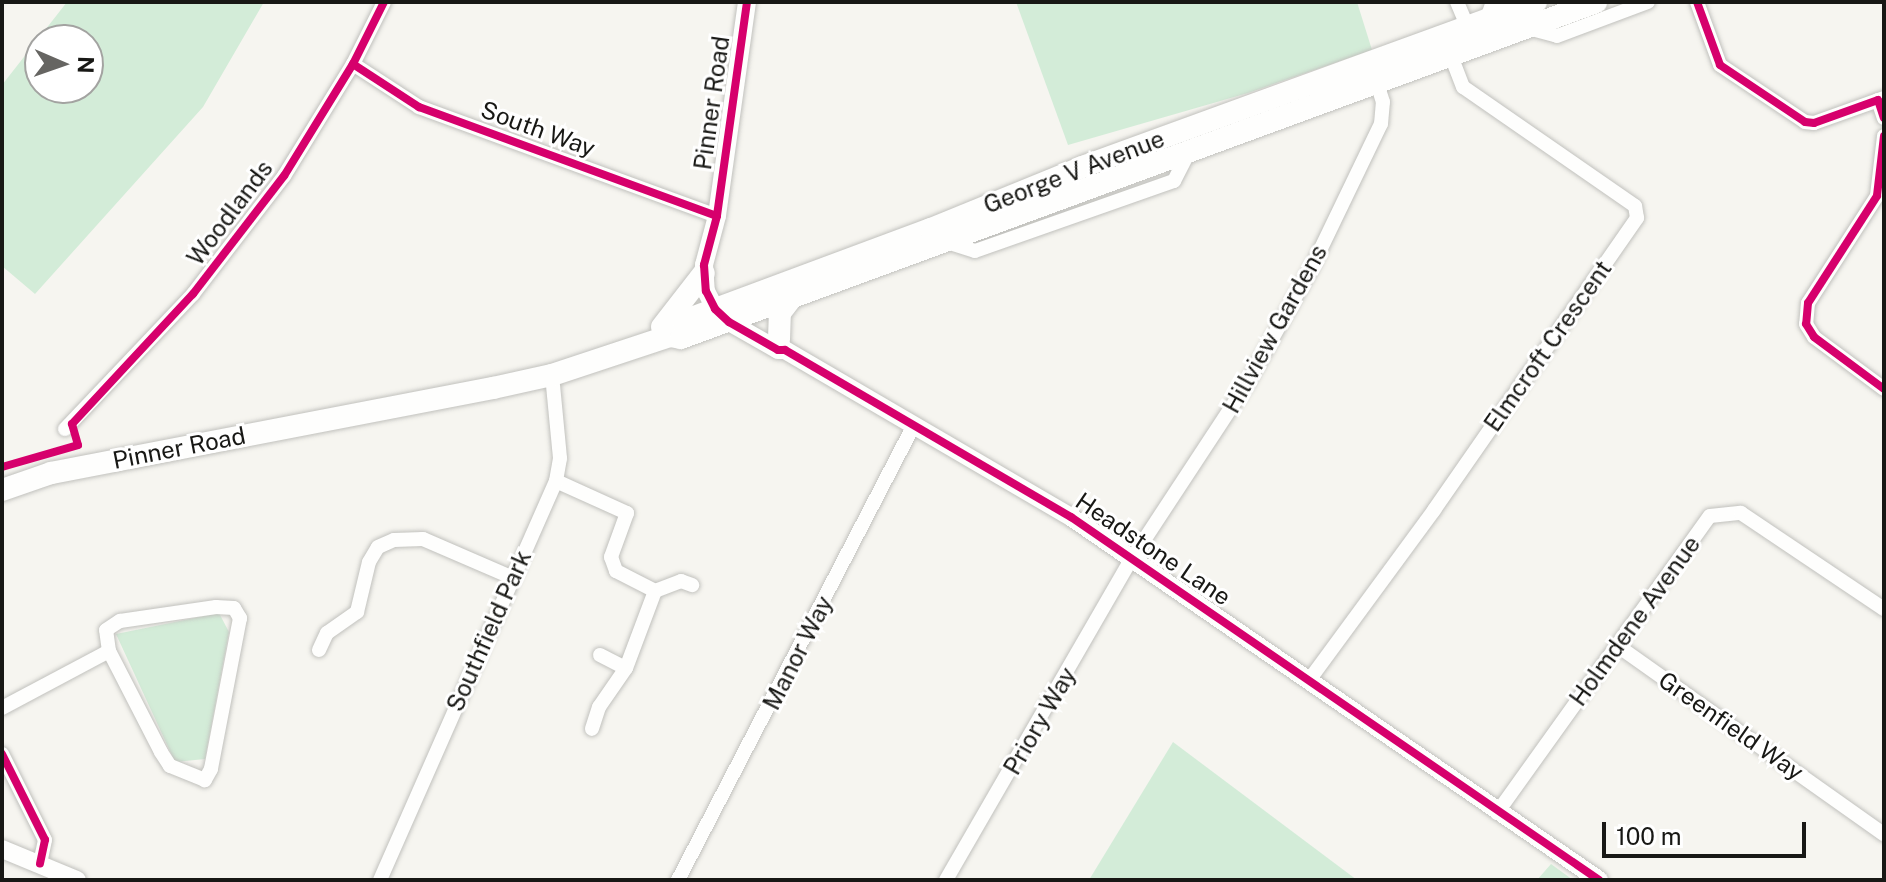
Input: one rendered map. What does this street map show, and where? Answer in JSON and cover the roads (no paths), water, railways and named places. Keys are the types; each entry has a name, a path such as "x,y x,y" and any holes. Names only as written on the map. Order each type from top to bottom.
{"main road":[{"name":"George V Avenue","path":"730,312 1085,166 1482,17 1536,2"},
{"name":"George V Avenue","path":"730,312 789,301 1596,2"},
{"path":"1085,166 1103,184"},
{"path":"661,338 706,265"},
{"path":"782,345 779,316 789,301"},
{"name":"Pinner Road","path":"2,490 51,473 552,375 661,338 681,338 730,312"}],"street":[{"name":"Woodlands","path":"65,429 193,294 284,176 353,64 384,2"},
{"name":"Pinner Road","path":"706,265 717,216 747,2"},
{"path":"1457,2 1482,17"},
{"name":"George V Avenue","path":"1528,27 1557,36 1648,2"},
{"path":"1697,2 1720,65 1805,122 1814,123 1881,99 1884,118"},
{"name":"Elmcroft Crescent","path":"1310,679 1434,510 1637,218 1635,206 1463,87 1451,56"},
{"name":"South Way","path":"353,64 419,107 717,216"},
{"name":"Hillview Gardens","path":"1131,560 1248,382 1313,265 1381,124 1383,102 1377,84"},
{"path":"1884,136 1877,196 1808,303 1806,324 1814,337 1884,389"},
{"name":"George V Avenue","path":"945,241 975,251 1174,181 1188,154"},
{"path":"706,265 713,264 718,288 730,312"},
{"name":"Headstone Lane","path":"730,312 1071,517 1310,679 1497,813 1599,880"},
{"name":"Southfield Park","path":"380,880 556,481 560,458 552,375"},
{"path":"84,412 93,426"},
{"name":"Manor Way","path":"678,880 914,425"},
{"path":"556,481 627,513 611,557 616,571 655,591 681,581 692,585"},
{"name":"Holmdene Avenue","path":"1497,813 1710,516 1741,513 1884,609"},
{"path":"319,650 327,633 357,612 369,562 378,547 394,540 423,539 513,578"},
{"name":"Priory Way","path":"946,880 1131,560"},
{"path":"592,729 599,707 626,668 655,591"},
{"path":"234,608 240,618 211,769 205,780 170,766 109,651 106,630 120,621 234,608"},
{"name":"Greenfield Way","path":"1618,646 1884,834"},
{"path":"2,708 109,651"},
{"path":"600,655 626,668"},
{"path":"2,754 45,840 40,863"},
{"path":"2,849 77,880"}]}
